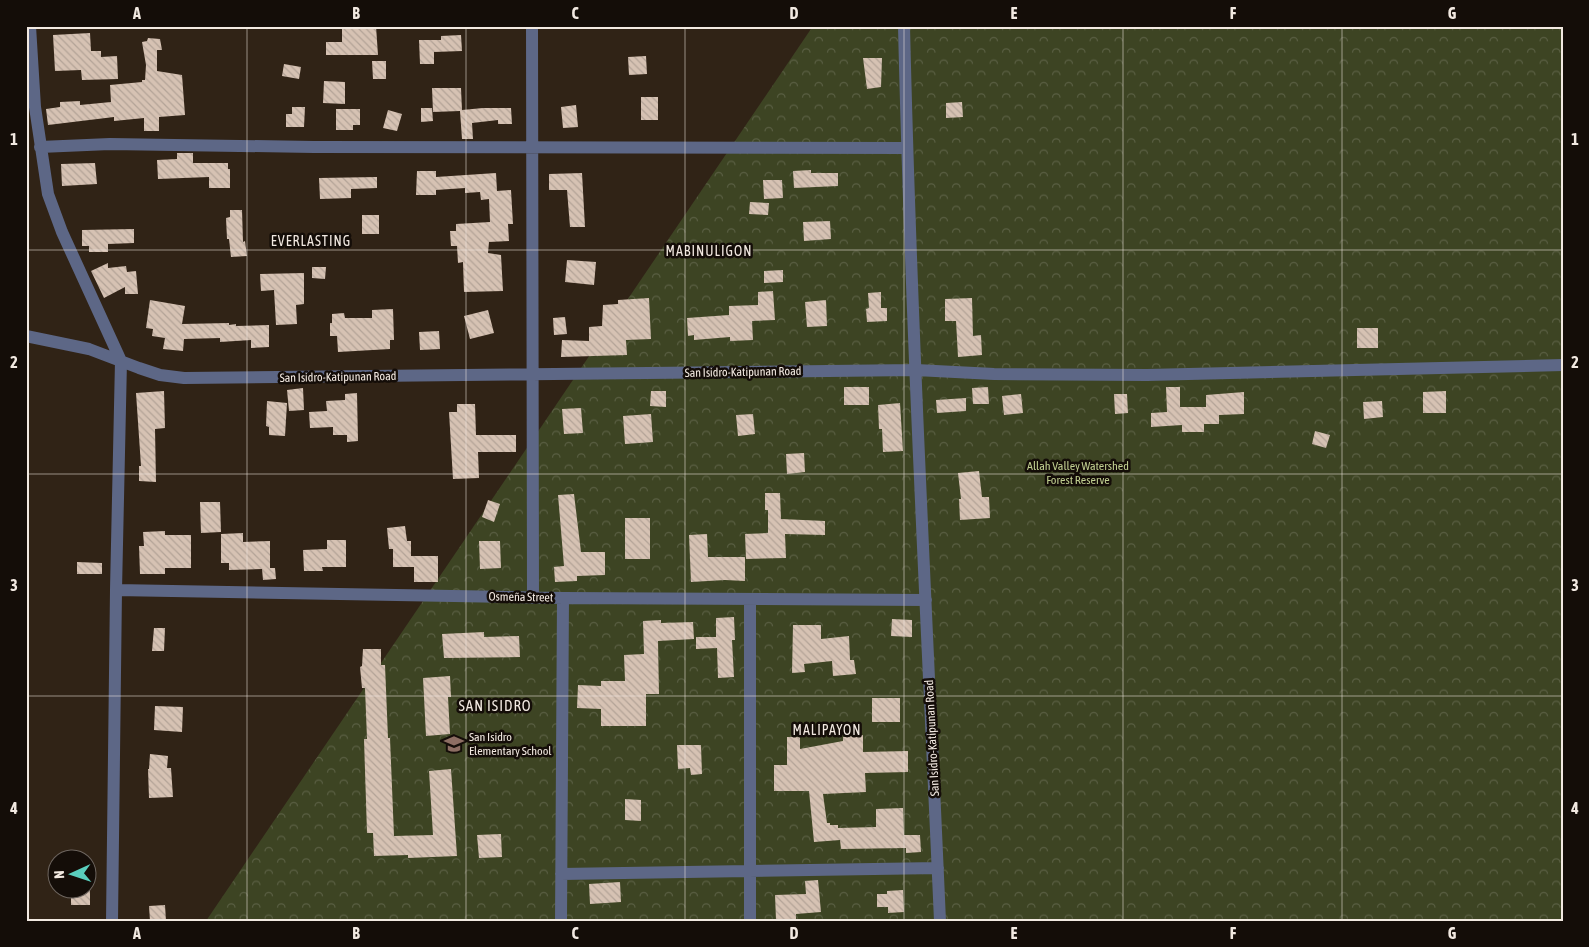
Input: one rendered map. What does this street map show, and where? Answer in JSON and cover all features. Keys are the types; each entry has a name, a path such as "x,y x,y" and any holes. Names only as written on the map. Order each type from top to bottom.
{"street":[{"path":"30,26 35,107 48,194 62,232 121,362 112,921"},
{"path":"532,26 533,598"},
{"path":"904,26 916,370 994,374 1147,375 1563,365"},
{"path":"40,147 110,144 314,147 907,148"},
{"name":"San Isidro-Katipunan Road","path":"26,336 89,349 160,375 184,378 916,370 940,921"},
{"name":"Osmeña Street","path":"116,590 533,598 926,600"},
{"path":"560,921 563,598"},
{"path":"750,599 750,921"},
{"path":"561,874 938,868"}],"green space":[{"name":"Allah Valley Watershed Forest Reserve","path":"813,26 1563,26 1563,921 206,921"}],"building":[{"path":"342,26 376,26 378,55 326,55 326,42 342,42"},
{"path":"90,33 91,51 101,51 101,57 117,56 118,79 82,80 81,70 55,71 53,35"},
{"path":"461,35 462,51 434,52 434,64 420,64 419,40 441,40 441,36"},
{"path":"148,38 160,39 162,50 157,50 157,71 182,75 185,115 159,117 159,131 144,131 144,118 114,121 114,117 48,125 46,109 60,107 60,102 80,101 80,105 111,102 110,85 142,82 142,80 145,80 146,65 142,42 147,41"},
{"path":"646,56 647,74 629,75 628,57"},
{"path":"863,58 882,58 881,87 867,89"},
{"path":"372,61 386,61 386,79 373,79"},
{"path":"284,64 301,67 299,79 282,76"},
{"path":"324,81 345,82 345,104 323,103"},
{"path":"432,88 461,88 462,110 511,108 512,124 498,124 498,120 472,123 473,139 462,139 460,111 433,112"},
{"path":"641,97 658,97 658,120 641,120"},
{"path":"962,102 963,117 946,118 946,103"},
{"path":"576,105 578,127 563,128 561,107"},
{"path":"292,107 305,107 304,127 286,127 286,114 292,114"},
{"path":"421,108 432,108 433,121 421,122"},
{"path":"336,109 360,109 360,125 353,125 353,130 336,130"},
{"path":"388,110 402,114 397,131 383,128"},
{"path":"177,153 193,153 193,163 228,163 228,169 230,169 230,188 209,188 209,177 158,179 157,160 177,159"},
{"path":"95,163 97,184 62,186 61,164"},
{"path":"811,170 811,173 838,173 838,186 794,188 793,171"},
{"path":"417,171 436,171 436,177 496,173 497,191 511,190 513,224 508,224 509,241 489,242 488,253 501,255 503,291 464,292 463,262 458,263 457,246 451,246 450,231 456,231 456,224 490,222 489,199 481,200 480,192 465,193 465,188 436,190 436,195 416,195"},
{"path":"582,173 585,227 570,227 567,190 549,190 549,174"},
{"path":"377,177 377,188 351,189 351,198 320,199 319,178"},
{"path":"763,180 782,180 783,198 764,199"},
{"path":"750,202 769,203 768,215 749,214"},
{"path":"230,210 242,210 243,242 245,241 247,256 231,257 229,239 227,239 226,218 230,217"},
{"path":"362,215 379,215 379,234 362,234"},
{"path":"830,221 831,239 804,241 803,222"},
{"path":"134,229 134,243 108,244 108,252 89,252 89,246 82,246 82,230"},
{"path":"567,260 596,262 594,285 565,282"},
{"path":"108,263 108,268 126,266 127,272 136,271 138,294 125,294 125,287 104,298 91,271"},
{"path":"312,267 326,267 325,279 312,278"},
{"path":"783,270 783,282 764,283 764,271"},
{"path":"304,273 304,304 296,305 297,324 276,325 274,290 261,291 260,274"},
{"path":"773,291 775,320 752,321 753,340 730,341 730,337 694,340 694,335 688,336 687,318 729,315 729,306 758,305 758,292"},
{"path":"881,292 881,308 887,308 887,321 867,322 866,309 869,308 868,293"},
{"path":"649,298 651,339 626,340 627,355 561,357 562,340 589,341 589,327 602,326 603,305 618,304 618,300"},
{"path":"972,298 973,336 981,335 982,355 958,357 956,321 945,321 945,299"},
{"path":"150,300 185,306 182,324 229,323 229,325 236,324 236,326 269,325 269,347 251,348 251,340 220,342 220,338 184,339 183,351 163,349 165,338 152,336 153,329 146,328"},
{"path":"826,300 827,326 807,327 805,302"},
{"path":"393,309 394,340 390,340 390,349 338,352 337,336 330,336 332,314 344,313 345,318 372,318 372,310"},
{"path":"488,310 494,333 470,339 464,316"},
{"path":"565,317 567,334 554,335 553,318"},
{"path":"1357,328 1378,328 1378,348 1357,348"},
{"path":"439,331 440,349 420,350 419,332"},
{"path":"844,387 869,387 869,405 844,405"},
{"path":"988,387 989,404 973,404 972,388"},
{"path":"1166,387 1180,387 1180,407 1206,407 1206,395 1244,392 1244,414 1219,415 1219,424 1204,424 1204,432 1182,432 1182,425 1151,427 1151,413 1167,412"},
{"path":"303,388 304,410 289,411 287,390"},
{"path":"164,391 165,428 155,429 156,482 139,481 139,466 141,466 136,393"},
{"path":"651,391 666,391 666,407 650,406"},
{"path":"1446,391 1446,413 1423,413 1423,392"},
{"path":"357,393 358,441 347,442 347,435 333,435 333,427 310,428 309,412 327,411 326,401 345,400 345,394"},
{"path":"1021,394 1023,413 1004,415 1002,396"},
{"path":"1114,394 1127,394 1128,413 1115,414"},
{"path":"966,398 966,411 937,413 936,400"},
{"path":"267,401 287,403 285,436 269,435 269,427 266,426"},
{"path":"1382,401 1383,417 1364,419 1363,402"},
{"path":"900,403 903,451 883,452 882,429 879,429 878,405"},
{"path":"457,404 475,404 476,435 516,435 516,452 478,452 479,478 453,479 449,412 457,412"},
{"path":"581,408 583,433 564,434 562,409"},
{"path":"651,414 653,442 625,444 623,416"},
{"path":"753,414 755,434 738,436 736,415"},
{"path":"1315,431 1330,435 1326,448 1312,444"},
{"path":"804,453 805,472 787,474 786,454"},
{"path":"979,471 982,497 989,497 990,518 960,520 959,499 961,499 958,473"},
{"path":"765,493 780,493 781,519 825,521 825,535 785,534 786,558 746,559 745,534 768,533 768,510 765,510"},
{"path":"574,494 581,552 605,552 605,575 577,576 577,581 555,582 554,567 564,566 558,495"},
{"path":"488,500 500,504 494,522 482,517"},
{"path":"200,502 220,502 221,532 201,533"},
{"path":"625,518 650,518 650,559 625,559"},
{"path":"405,526 407,541 411,541 411,556 438,556 438,582 414,582 414,567 393,567 393,549 389,549 387,528"},
{"path":"165,531 165,535 191,535 191,568 165,568 165,574 140,574 139,546 144,546 143,532"},
{"path":"243,533 243,542 270,541 270,568 275,568 276,579 263,580 262,569 229,570 229,563 221,563 221,534"},
{"path":"707,534 708,557 745,557 745,581 691,582 689,535"},
{"path":"327,540 346,540 346,567 322,567 323,571 304,571 303,550 327,549"},
{"path":"479,541 500,541 501,568 480,569"},
{"path":"77,562 102,563 102,574 77,574"},
{"path":"734,617 735,640 732,640 734,677 718,678 717,648 696,649 696,637 716,637 716,618"},
{"path":"892,619 912,620 912,637 891,636"},
{"path":"661,620 661,623 693,622 694,639 658,641 659,694 646,694 646,726 601,726 601,709 577,708 578,685 601,686 601,681 625,681 624,655 644,654 643,621"},
{"path":"793,625 821,625 821,639 849,636 850,660 854,660 856,674 833,676 832,661 804,664 805,672 792,673"},
{"path":"154,628 165,628 164,651 152,651"},
{"path":"484,632 484,637 519,636 520,657 444,658 442,634"},
{"path":"363,649 381,649 381,665 385,665 394,836 433,835 429,771 451,769 457,856 408,858 408,855 374,856 373,833 367,833 364,739 367,739 365,688 362,688 360,667 362,666"},
{"path":"450,676 451,697 448,697 450,734 426,736 423,678"},
{"path":"872,698 900,698 900,722 872,722"},
{"path":"155,706 183,707 182,732 154,730"},
{"path":"863,735 863,752 908,751 908,772 865,773 866,792 823,794 827,823 838,825 838,828 876,827 876,809 903,808 904,835 920,835 921,852 906,853 906,848 841,849 840,840 814,842 809,791 774,791 774,765 787,765 787,737 800,737 800,749 843,741 843,737"},
{"path":"677,745 701,745 702,774 691,775 690,768 678,769"},
{"path":"150,754 168,756 167,768 171,768 173,797 149,798 148,769"},
{"path":"625,799 641,800 641,821 625,820"},
{"path":"501,834 502,857 479,858 477,835"},
{"path":"818,880 821,912 796,914 796,920 776,920 775,895 806,894 805,881"},
{"path":"620,882 621,902 590,904 589,884"},
{"path":"903,890 904,912 888,913 888,907 877,907 877,894 887,894 887,891"},
{"path":"71,900 90,900 90,905 71,905"},
{"path":"165,905 166,921 150,921 149,906"}],"place":[{"name":"San Isidro Elementary School","path":"454,744"}],"district":[{"name":"EVERLASTING","path":"311,241"},
{"name":"MABINULIGON","path":"709,251"},
{"name":"SAN ISIDRO","path":"495,705"},
{"name":"MALIPAYON","path":"827,730"}]}
